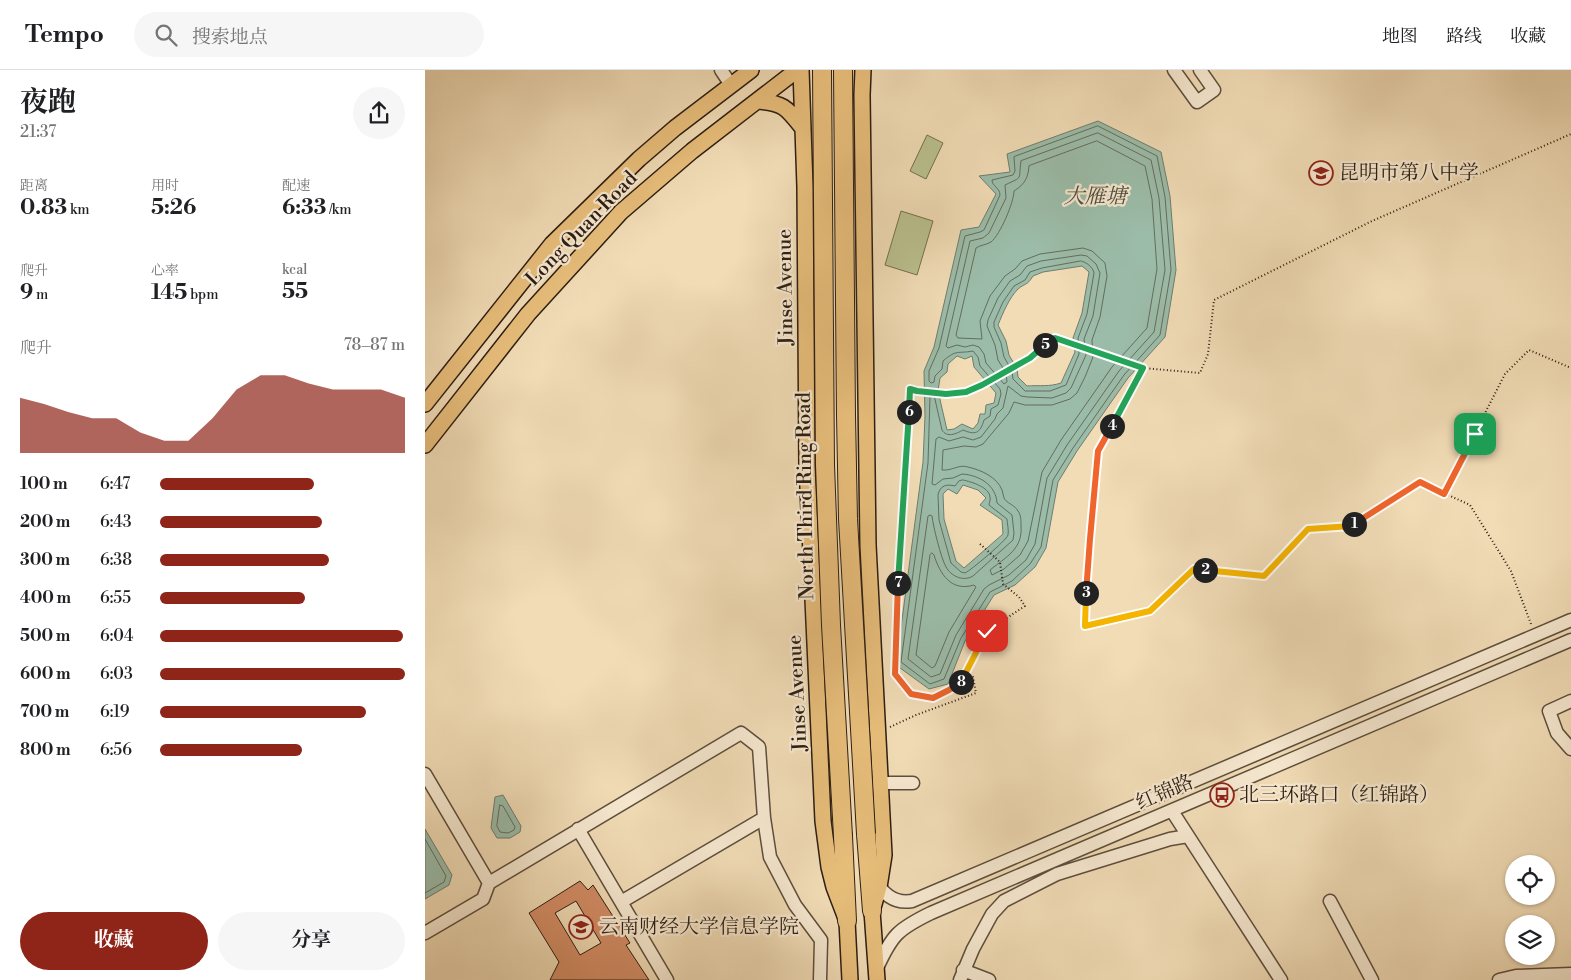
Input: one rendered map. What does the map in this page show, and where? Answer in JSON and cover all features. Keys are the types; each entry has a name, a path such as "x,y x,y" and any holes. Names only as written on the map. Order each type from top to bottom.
{"highway":[{"name":"North Third Ring Road","path":"822,70 825,464 831,625 847,921"},
{"name":"North Third Ring Road","path":"843,70 846,415 849,519 872,911"}],"main road":[{"name":"Long Quan Road","path":"425,404 552,244 675,128 751,70"},
{"name":"Long Quan Road","path":"425,445 528,314 621,212 692,150 799,70"},
{"name":"Jinse Avenue","path":"799,70 805,187 808,475 823,821 829,867 834,887 847,921 850,980"},
{"path":"863,70 868,545 884,855 879,887 872,911 877,974"},
{"path":"757,101 774,102 788,111 801,126"},
{"path":"805,187 816,173 833,167 851,172 863,186"}],"street":[{"path":"721,70 731,85"},
{"path":"1174,70 1197,102 1214,90 1200,70"},
{"name":"红锦路","path":"879,887 892,898 905,902 912,901 1571,620"},
{"name":"红锦路","path":"877,974 887,948 898,932 909,923 1571,640"},
{"path":"1571,701 1549,711 1557,733 1571,749"},
{"path":"425,933 483,899 489,883 741,734 759,747 764,818 770,857 795,905 821,940 821,980"},
{"path":"425,776 489,883"},
{"path":"880,783 913,784"},
{"path":"1172,810 1281,980"},
{"path":"621,902 764,818"},
{"path":"578,829 667,980"},
{"path":"989,980 961,975 992,914 1004,901 1057,874 1170,839 1188,836"},
{"path":"868,865 879,887"},
{"path":"1330,901 1373,980"},
{"path":"1499,980 1516,976 1571,974"}],"path":[{"path":"980,544 999,562 1003,584 1019,597 1025,606 987,631 961,681 933,698 911,694 895,674 910,389 946,394 966,392 1030,358 1055,338 1143,368 1201,373 1208,354 1214,300 1372,221 1571,134"},
{"path":"1444,494 1505,374 1529,350 1571,368"},
{"path":"1143,368 1098,451 1085,626 1150,611 1194,569 1264,576 1308,529 1351,526 1420,482 1470,505 1511,571 1535,636"},
{"path":"887,729 916,715 976,693 973,677 965,673"}],"shaded area":[{"path":"927,135 943,143 926,179 910,171"},
{"path":"901,211 933,221 917,275 885,265"}],"water":[{"name":"大雁塘","path":"1098,121 1161,152 1170,196 1176,270 1165,337 1128,378 1077,451 1058,482 1046,548 1035,567 1015,585 994,595 965,641 948,684 929,689 896,665 923,462 924,371 934,347 961,230 979,227 996,194 979,176 1010,172 1007,154","holes":["1082,266 1089,272 1082,313 1073,338 1075,352 1061,383 1027,386 1018,377 1017,369 1009,355 1006,341 998,325 1004,311 1015,293 1033,276 1043,272","957,356 965,359 972,356 974,367 996,393 994,403 986,405 985,414 980,414 978,423 973,429 962,424 954,429 947,430 938,391 940,378 947,372 948,364","963,485 978,490 986,498 980,505 1002,520 1003,534 964,568 956,561 944,519 943,494 948,489 957,494"]},
{"path":"503,795 521,826 520,832 510,838 497,838 491,828 495,797"},
{"path":"425,829 452,875 449,885 425,899"}],"building":[{"path":"580,881 588,890 593,885 630,943 626,945 649,980 550,980 559,962 529,913","holes":["576,901 601,943 580,955 555,913"]}],"place":[{"name":"昆明市第八中学","path":"1321,173"},
{"name":"北三环路口（红锦路）","path":"1222,795"},
{"name":"云南财经大学信息学院","path":"581,927"}],"route":[{"path":"987,631 961,681 933,698 911,694 895,674 895,640 910,389 946,394 966,392 1030,358 1055,338 1143,368 1098,451 1085,626 1150,611 1194,569 1264,576 1308,529 1351,526 1420,482 1444,494 1475,434"}]}
